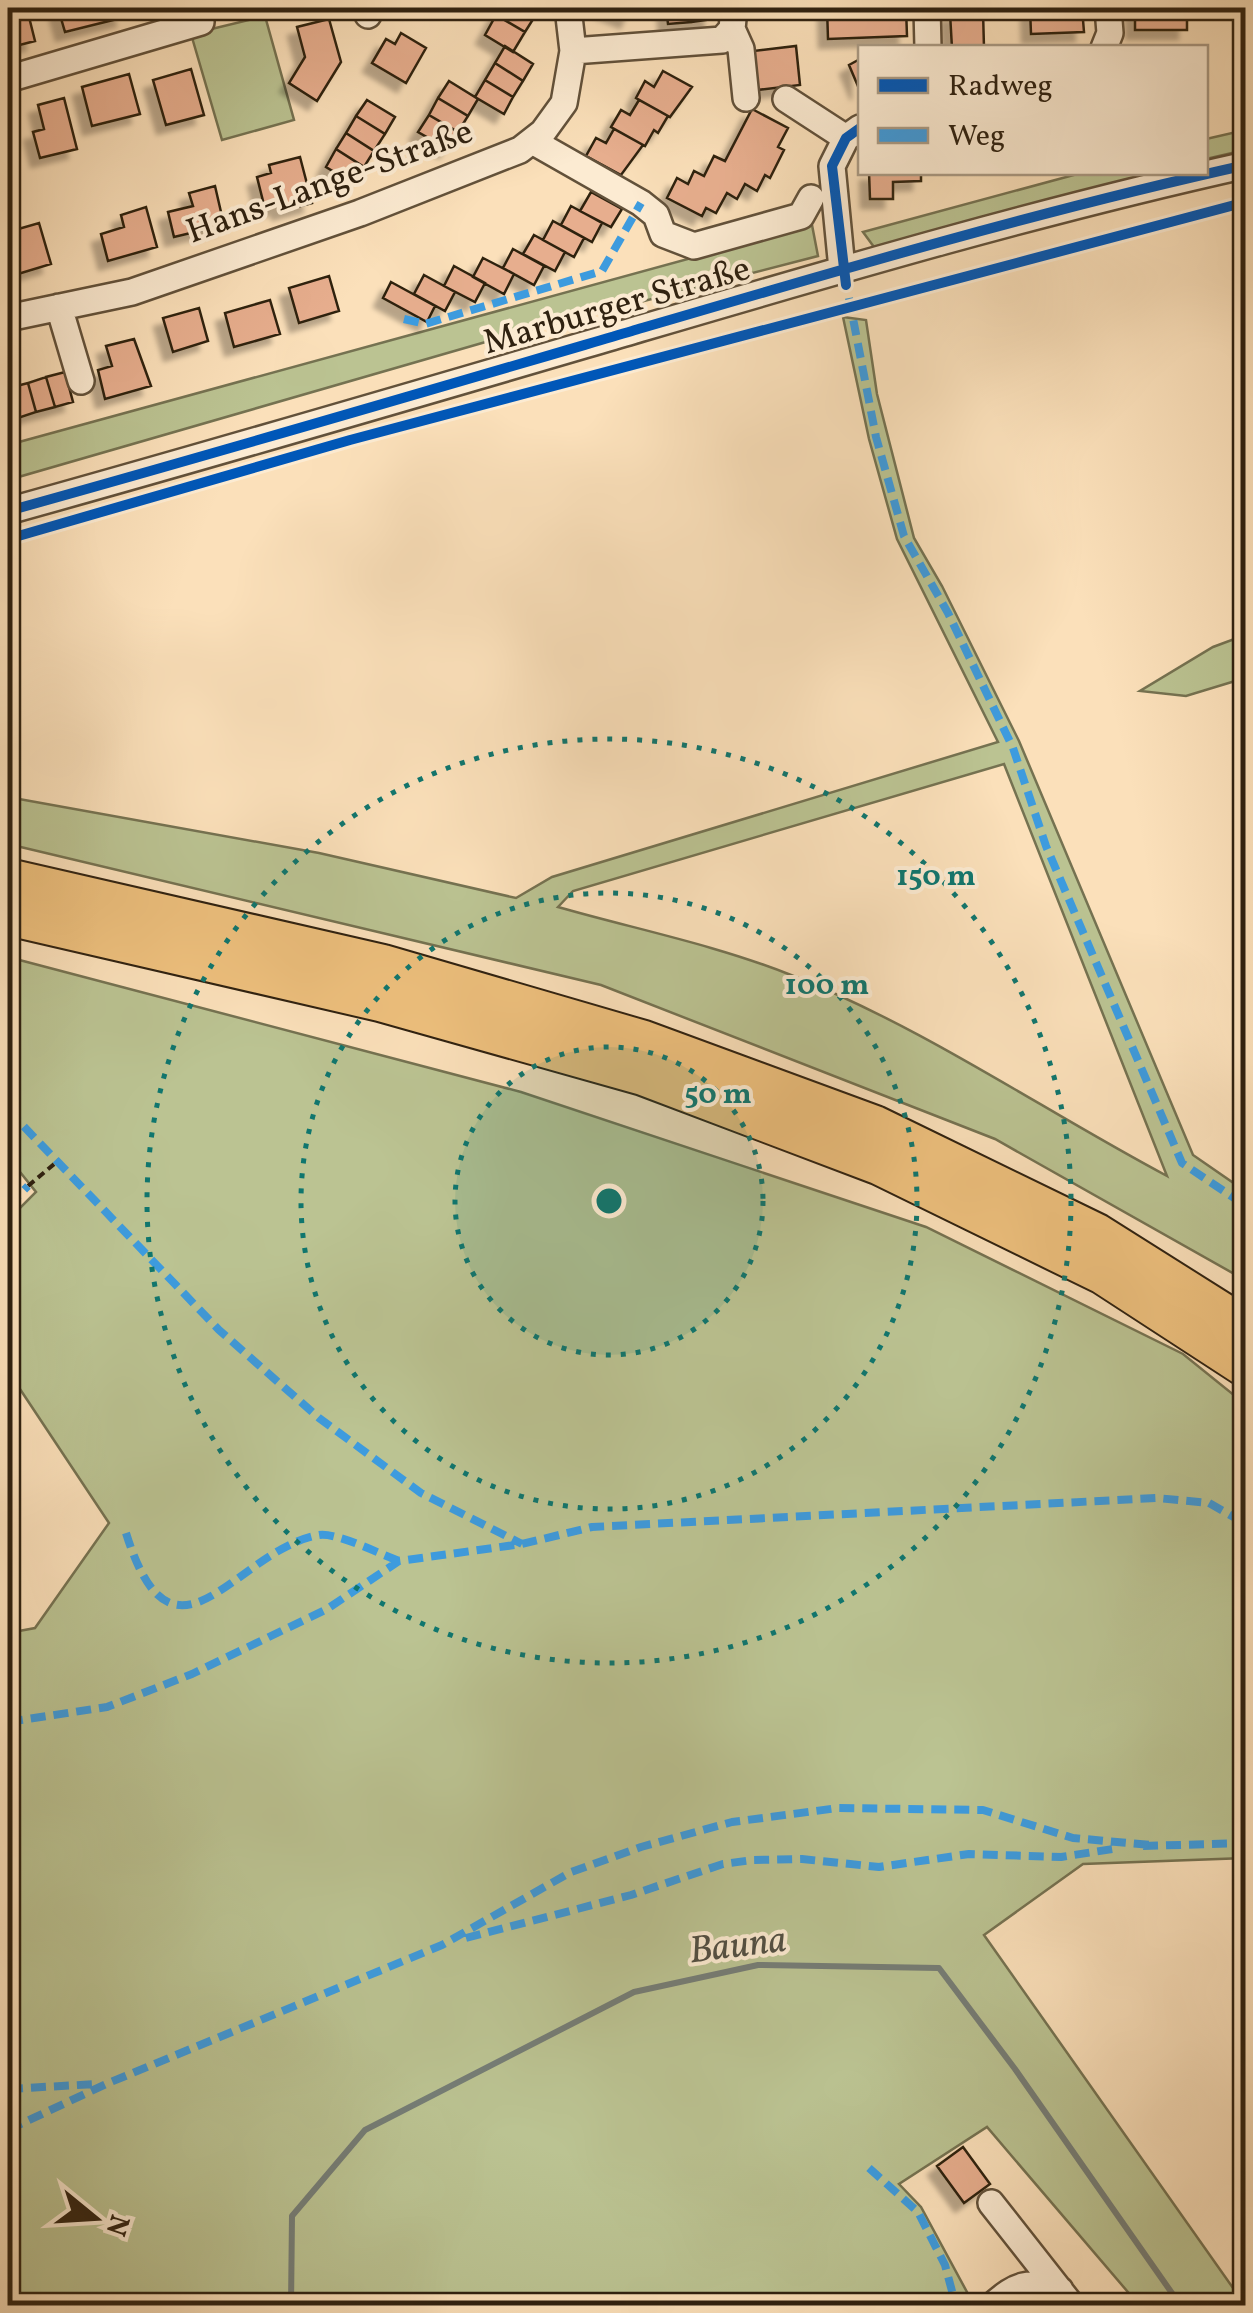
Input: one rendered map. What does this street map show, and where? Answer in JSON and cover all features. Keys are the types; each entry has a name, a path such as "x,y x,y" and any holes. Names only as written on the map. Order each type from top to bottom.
{"highway":[{"path":"8,878 384,964 644,1040 874,1126 1097,1233 1246,1327"},
{"path":"8,916 380,1002 643,1076 878,1165 1104,1275 1246,1368"}],"street":[{"name":"Hans-Lange-Straße","path":"8,318 132,292 360,214 520,150 564,103 573,50 568,8"},
{"path":"927,8 928,45"},
{"path":"1105,45 1110,32 1108,8"},
{"path":"573,50 722,40 733,18"},
{"path":"733,18 746,98"},
{"path":"8,79 201,22"},
{"path":"786,99 853,133 832,166 842,269"},
{"path":"532,140 642,203 656,215 664,234 694,246 801,216 811,198"},
{"name":"Marburger Straße","path":"1208,174 1246,165"},
{"name":"Marburger Straße","path":"8,511 842,269 1205,175"},
{"path":"59,308 81,381"},
{"path":"991,2203 1066,2298"},
{"path":"992,2306 1010,2289 1032,2283 1066,2298"}],"path":[{"path":"201,22 266,8"},
{"path":"28,1186 59,1160"}],"green space":[{"path":"265,16 294,120 222,140 191,34"},
{"path":"1245,130 1245,150 1208,159 1208,139"},
{"path":"1074,175 1148,175 874,247 863,232"},
{"path":"812,225 818,256 489,341 8,480 8,445"},
{"path":"843,317 866,320 877,394 914,538 1019,741 1193,1155 1245,1191 1245,1280 995,1139 601,985 8,844 8,797 319,853 516,898 552,877 998,742 897,539 869,439","holes":["1004,764 1167,1176 936,1044 840,996 734,955 558,907 573,891"]},
{"path":"1245,635 1245,678 1186,696 1140,691 1213,647"},
{"path":"8,957 521,1092 926,1227 1183,1354 1245,1404 1245,1858 1083,1864 984,1935 1245,2305 1139,2305 987,2127 899,2184 921,2207 974,2305 8,2305 8,1633 35,1628 109,1523 8,1371 8,1220 36,1192 8,1157"}],"building":[{"path":"8,8 11,13 27,9 35,41 8,48"},
{"path":"58,8 122,8 125,17 65,32"},
{"path":"501,8 528,8 537,13 525,32 496,15"},
{"path":"602,8 634,8 629,19"},
{"path":"666,8 689,8 691,22 668,24"},
{"path":"689,8 711,8 713,19 691,22"},
{"path":"827,8 906,8 907,36 828,39"},
{"path":"1030,8 1082,8 1084,32 1031,34"},
{"path":"1135,8 1187,8 1187,30 1135,30"},
{"path":"983,11 984,45 952,45 950,13"},
{"path":"496,15 525,32 513,52 485,35"},
{"path":"329,19 341,62 317,101 289,83 305,57 297,27"},
{"path":"401,33 426,48 406,83 372,63 386,39 395,44"},
{"path":"505,46 533,64 523,81 495,63"},
{"path":"796,46 800,85 757,90 753,51"},
{"path":"858,60 858,86 849,65"},
{"path":"495,63 523,81 513,97 485,80"},
{"path":"191,69 204,115 166,125 153,80"},
{"path":"663,71 692,87 670,117 636,98 645,81 654,87"},
{"path":"129,74 140,114 92,126 82,87"},
{"path":"485,80 513,97 504,114 475,97"},
{"path":"449,81 478,99 468,116 438,98"},
{"path":"64,98 77,149 40,158 33,132 44,129 38,105"},
{"path":"438,98 468,116 458,132 429,115"},
{"path":"367,100 395,117 385,134 356,116"},
{"path":"639,100 668,116 645,146 611,127 621,110 630,115"},
{"path":"752,109 788,128 778,147 784,150 770,178 765,175 757,191 745,184 737,199 727,193 716,213 706,208 702,216 667,198 677,178 688,184 694,171 704,176 714,156 725,161"},
{"path":"429,115 458,132 448,149 418,132"},
{"path":"356,116 385,134 374,151 346,133"},
{"path":"614,129 643,145 621,175 586,156 596,138 606,143"},
{"path":"346,133 374,151 364,167 336,149"},
{"path":"336,149 364,167 354,184 326,167"},
{"path":"11,150 18,177 8,180 8,151"},
{"path":"300,157 312,203 281,211 280,205 265,209 257,177 271,173 269,165"},
{"path":"869,175 921,175 921,181 893,182 893,199 870,199"},
{"path":"215,186 224,225 174,237 168,212 193,206 189,193"},
{"path":"591,192 622,209 611,227 580,211"},
{"path":"571,206 602,223 592,242 561,225"},
{"path":"146,207 157,247 108,261 101,234 124,227 121,215"},
{"path":"553,221 584,238 574,257 543,240"},
{"path":"39,223 51,264 8,277 8,232"},
{"path":"534,235 565,252 555,271 523,254"},
{"path":"513,249 544,266 534,285 503,268"},
{"path":"483,258 514,274 504,294 473,277"},
{"path":"454,266 485,283 475,302 444,286"},
{"path":"424,275 455,292 445,311 414,294"},
{"path":"329,276 339,311 299,323 289,288"},
{"path":"391,282 435,306 427,322 383,298"},
{"path":"270,300 280,334 234,347 225,313"},
{"path":"199,308 208,341 173,352 163,318"},
{"path":"134,339 151,386 105,399 98,370 112,366 106,346"},
{"path":"65,372 73,402 55,407 46,377"},
{"path":"46,377 55,407 36,412 28,383"},
{"path":"28,383 36,412 18,418 9,388"},
{"path":"963,2147 990,2184 964,2203 937,2166"}],"waterway":[{"name":"Bauna","path":"291,2306 292,2216 365,2130 634,1992 758,1965 939,1968 1181,2306"}],"marked path":[{"path":"404,319 425,324 602,271 641,203"},
{"path":"849,298 876,437 904,536 948,613 1013,748 1046,846 1182,1163 1246,1206"},
{"path":"8,1110 219,1330 319,1418 421,1493 522,1544"},
{"path":"8,1206 28,1186"},
{"path":"8,1722 107,1707 192,1674 327,1609 399,1561 522,1544 592,1527 1157,1498 1209,1503 1246,1524"},
{"path":"126,1533 145,1578 165,1600 186,1605 209,1597 289,1545 319,1535 347,1540 399,1561"},
{"path":"8,2130 106,2084 442,1945 571,1872 641,1847 732,1822 838,1808 983,1810 1073,1838 1151,1845"},
{"path":"1143,1846 1246,1843"},
{"path":"466,1938 631,1895 723,1864 802,1859 879,1867 969,1854 1061,1857 1113,1849"},
{"path":"8,2089 97,2084"},
{"path":"869,2168 918,2212 945,2265 956,2306"}],"cycle path":[{"path":"846,285 832,166 846,138 858,129"},
{"path":"1208,174 1246,165"},
{"path":"8,511 938,243 1204,175"},
{"path":"8,539 350,440 1246,202"}]}
